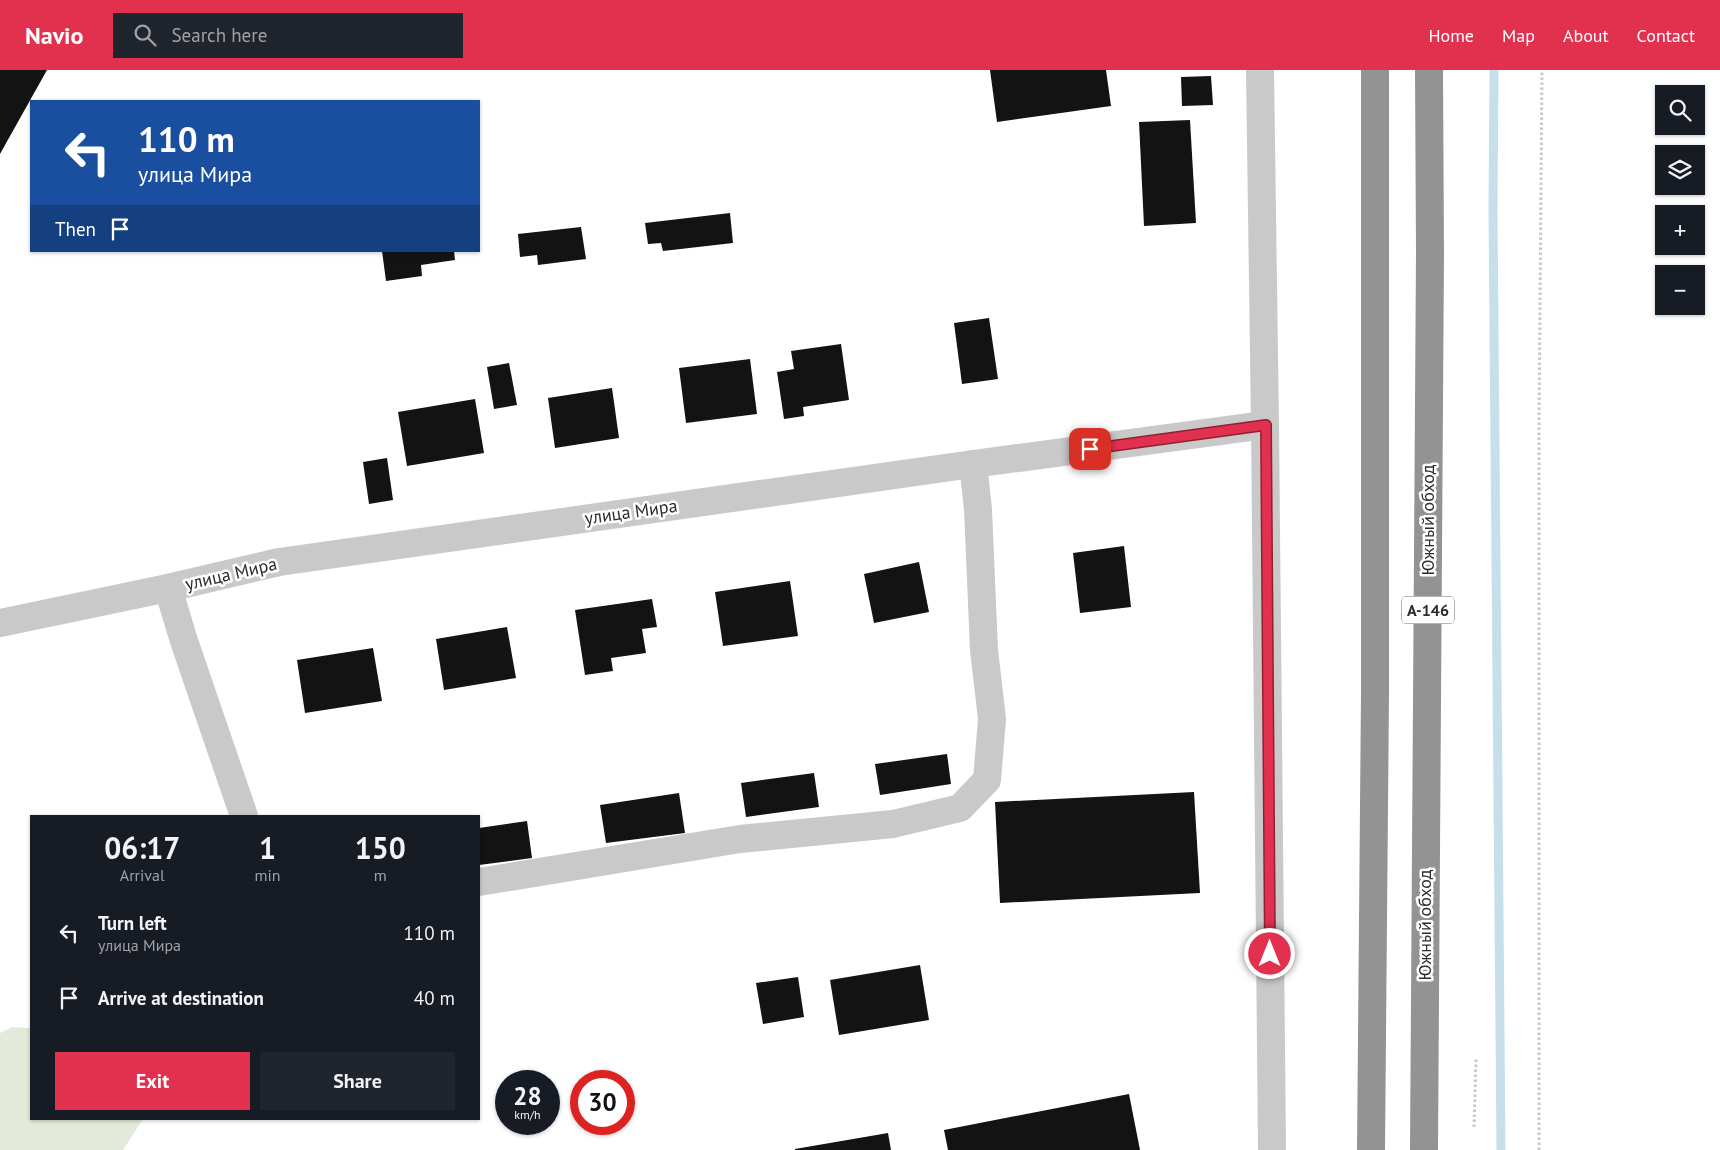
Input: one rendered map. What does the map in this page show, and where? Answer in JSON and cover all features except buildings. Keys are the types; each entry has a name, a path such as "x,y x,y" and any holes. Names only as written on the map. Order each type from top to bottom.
{"highway":[{"path":"1371,1150 1375,693 1374,70"},
{"name":"Южный обход","path":"1424,1150 1430,263 1429,70"}],"street":[{"path":"1260,70 1266,425 1272,1150"},
{"name":"улица Мира","path":"0,623 168,588 279,562 973,464 1266,425"},
{"path":"480,882 740,839 893,824 960,808 987,780 992,719 984,650 978,509 973,464"},
{"path":"168,588 184,641 244,815"}],"path":[{"path":"1539,1150 1538,426 1542,70"},
{"path":"1474,1127 1476,1059"}],"green space":[{"path":"12,1027 30,1028 30,1120 142,1120 123,1150 0,1150 0,1033"}],"waterway":[{"path":"1494,70 1493,210 1501,1150"}],"route":[{"path":"1090,449 1266,425 1270,954"}]}
